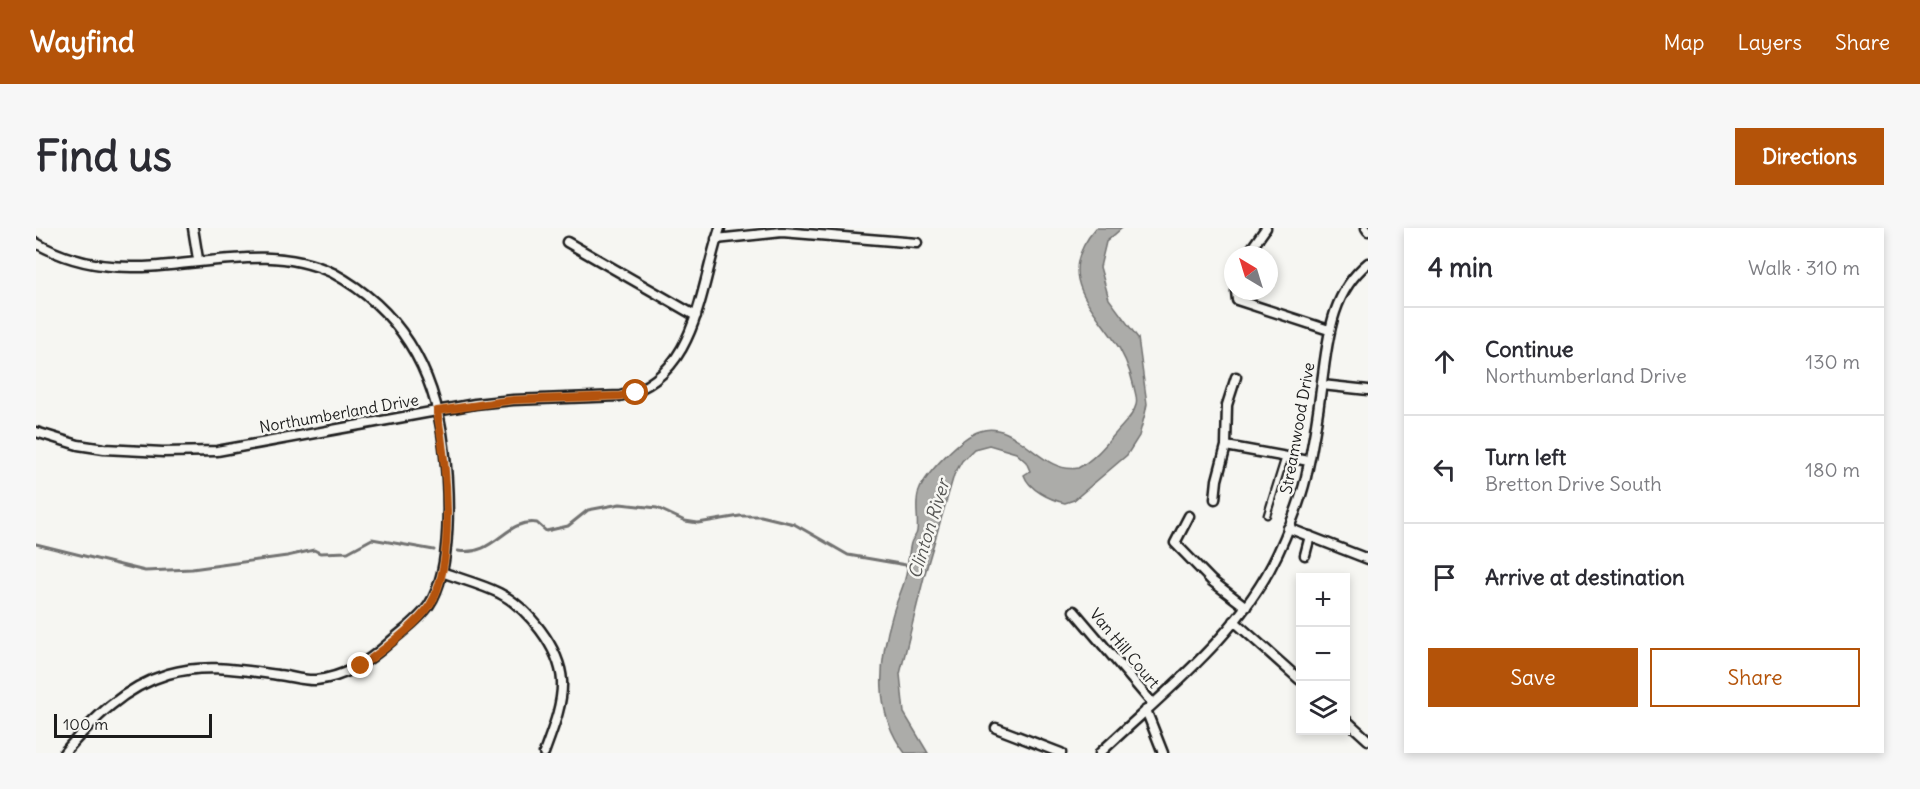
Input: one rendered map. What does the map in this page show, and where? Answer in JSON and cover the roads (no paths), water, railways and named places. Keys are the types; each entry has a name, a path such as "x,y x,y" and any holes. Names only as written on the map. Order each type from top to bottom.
{"street":[{"path":"193,228 198,259"},
{"name":"Northumberland Drive","path":"36,432 78,445 104,448 163,452 217,451 437,411 513,400 620,396 636,393 654,383 670,370 690,332 720,228"},
{"path":"1253,246 1266,228"},
{"path":"716,239 782,232 917,243"},
{"path":"567,242 696,316"},
{"path":"36,243 70,259 98,266 131,267 247,253 274,255 331,272 370,298 394,320 420,358 437,411 446,471 446,524 442,572 429,605 410,625 361,666 315,680 223,668 169,673 144,682 123,694 64,753"},
{"name":"Streamwood Drive","path":"1103,752 1208,652 1246,607 1277,556 1299,503 1309,461 1329,330 1339,300 1352,276 1368,264"},
{"path":"1237,300 1329,330"},
{"path":"1215,499 1216,480 1226,446 1227,405 1236,377"},
{"path":"1322,385 1368,390"},
{"path":"1226,446 1309,461"},
{"path":"1189,516 1175,543 1212,581 1246,607"},
{"path":"1288,528 1368,559"},
{"path":"1305,555 1310,536"},
{"path":"442,572 500,593 524,612 550,646 562,680 556,722 544,753"},
{"name":"Van Hill Court","path":"1074,611 1149,707 1163,753"},
{"path":"1234,621 1296,676"},
{"path":"1350,724 1368,740"},
{"path":"996,728 1035,749 1061,753"}],"lane":[{"path":"1267,515 1285,457"}],"water":[{"name":"Clinton River","path":"1096,228 1122,228 1106,242 1100,267 1109,299 1138,338 1147,404 1139,436 1127,455 1074,500 1065,503 1035,490 1024,475 1030,471 1026,462 1016,453 989,445 974,449 962,461 954,475 924,577 900,674 904,713 928,753 905,753 895,737 883,703 882,667 888,631 905,579 911,543 917,533 917,501 923,483 945,456 964,440 972,434 993,429 1018,439 1052,463 1065,468 1078,468 1102,448 1135,409 1136,396 1126,361 1085,298 1077,273 1078,259 1084,244"}],"waterway":[{"name":"Clinton River","path":"458,551 482,548 508,531 526,523 537,523 546,531 568,526 588,510 620,504 657,508 685,521 698,523 740,516 761,516 794,524 848,555 906,565"},
{"path":"36,544 145,571 192,569 314,550 320,553 348,552 372,539 434,550"}]}
